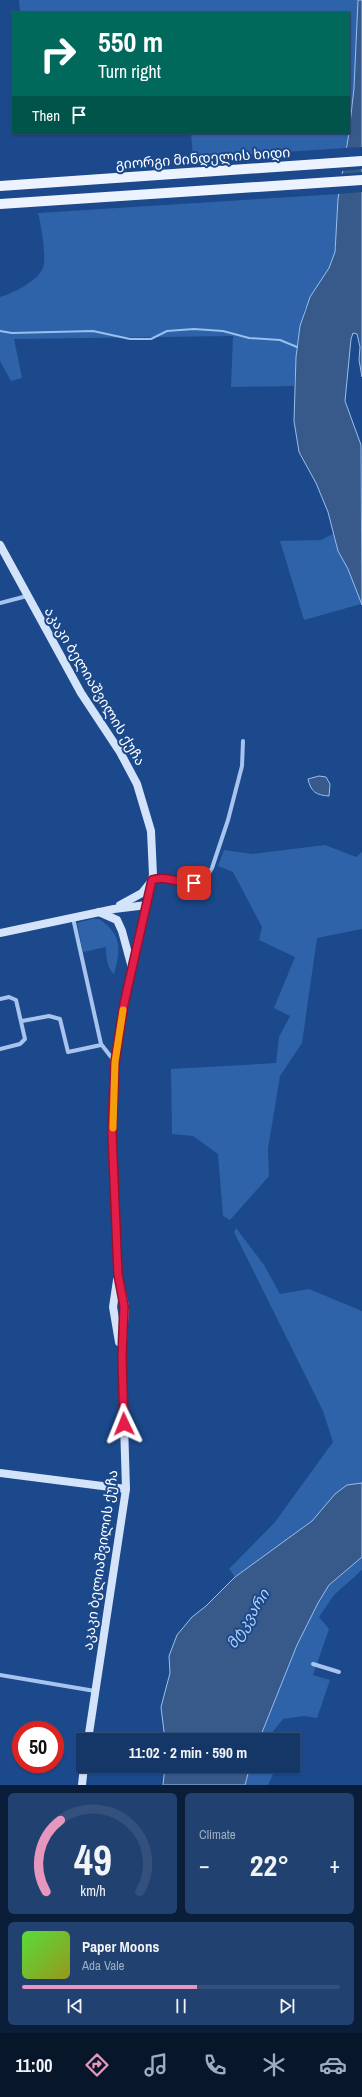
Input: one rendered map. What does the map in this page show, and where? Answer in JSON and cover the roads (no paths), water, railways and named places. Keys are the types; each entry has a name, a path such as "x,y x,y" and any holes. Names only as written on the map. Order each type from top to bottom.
{"main road":[{"name":"გიორგი მინდელის ხიდი","path":"0,186 362,161"},
{"path":"0,204 362,180"},
{"name":"აკაკი ბელიაშვილის ქუჩა","path":"0,545 81,693 120,752 137,784 151,831 153,875 124,1004 115,1062 112,1133 118,1274 124,1306 122,1358 126,1489 89,1733"},
{"path":"114,909 142,893 152,880"},
{"path":"0,933 114,909 147,905"},
{"path":"100,912 117,920 122,931 132,969"},
{"name":"აკაკი ბელიაშვილის ქუჩა","path":"118,1274 113,1307 122,1358"},
{"path":"0,1473 126,1489"},
{"path":"82,1785 83,1773"}],"street":[{"path":"0,603 27,596"},
{"path":"152,880 161,877 184,884 204,881 212,868 228,820 242,766 242,741"},
{"path":"73,918 101,1045 115,1062"},
{"path":"0,999 9,997 16,1000 22,1022 24,1042 0,1048"},
{"path":"22,1022 49,1016 60,1019 68,1052 101,1045"},
{"path":"113,1307 124,1306"},
{"path":"313,1664 339,1672"},
{"path":"0,1675 95,1691"}],"water":[{"path":"358,0 362,0 362,377 359,360 360,347 357,334 353,333 351,339 345,401 361,445 362,605 348,569 338,551 328,512 316,483 299,452 294,421 296,357 300,326 310,297 329,268 335,252 338,199 350,134 354,88"},
{"path":"319,776 326,777 330,784 329,796 317,794 311,787 308,779"},
{"name":"მტკვარი","path":"362,1483 362,1557 329,1585 318,1603 297,1645 262,1733 164,1733 161,1707 170,1673 169,1656 177,1635 192,1617 206,1606 235,1577 312,1521 335,1494 347,1485"},
{"path":"164,1773 248,1773 245,1785 163,1785"}],"waterway":[{"path":"0,331 12,333 93,331 130,339 151,339 167,331 194,329 223,331 249,338 280,340 297,347"}]}
